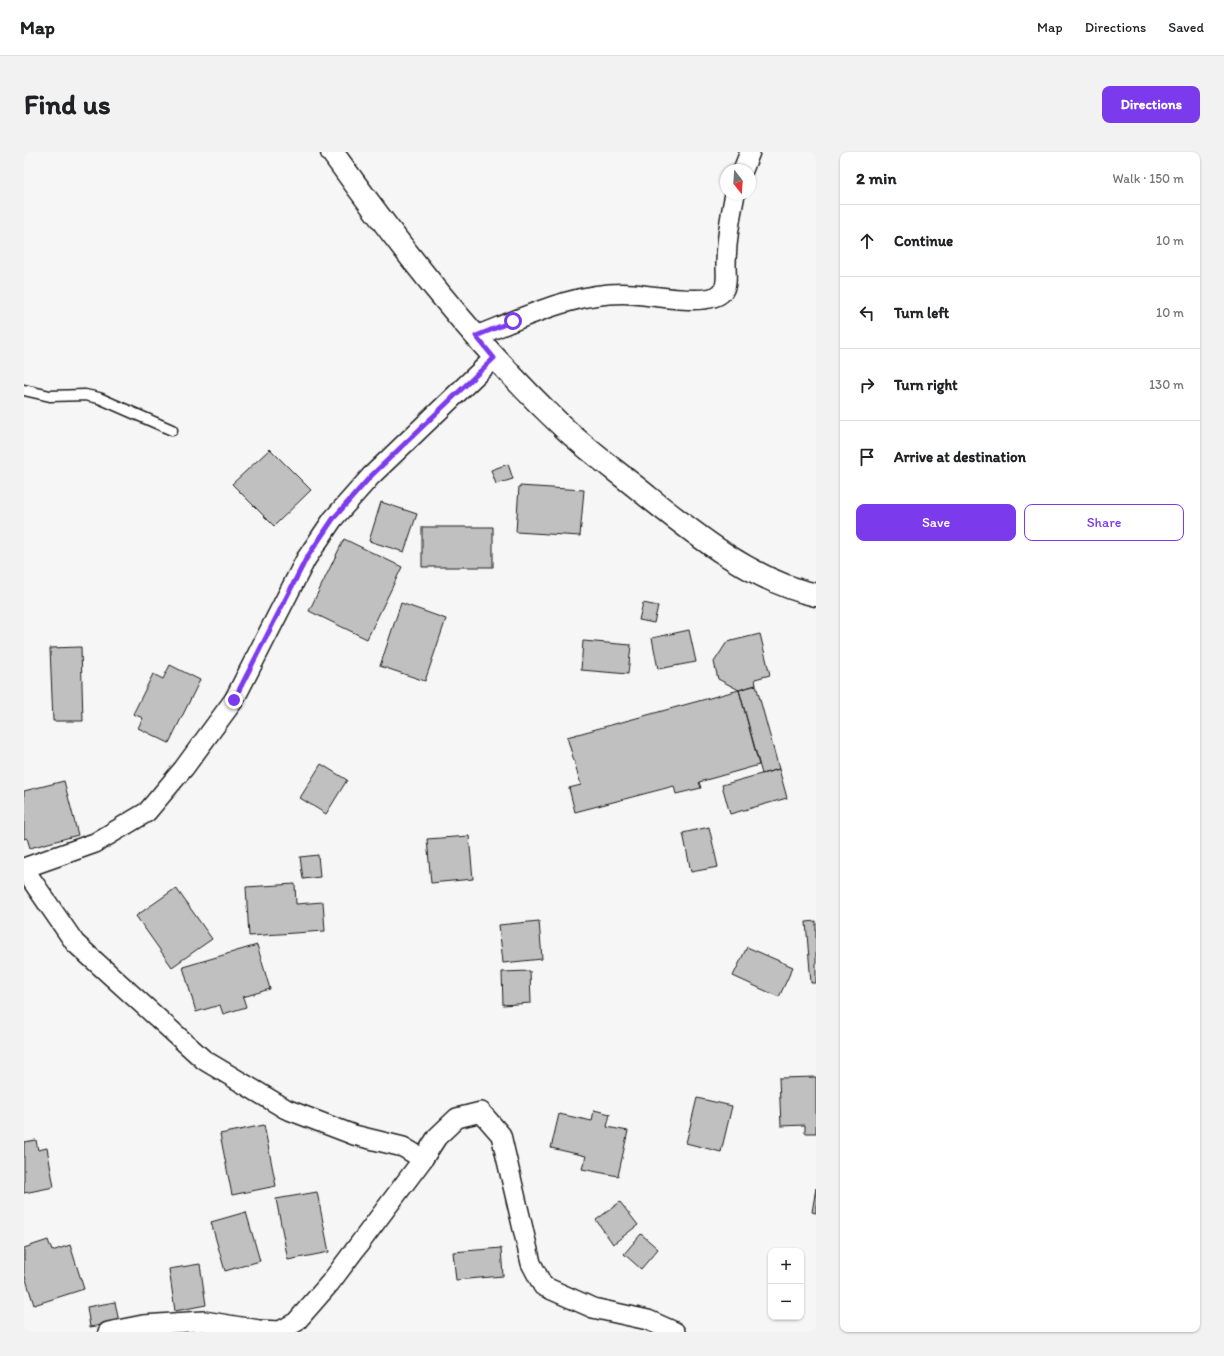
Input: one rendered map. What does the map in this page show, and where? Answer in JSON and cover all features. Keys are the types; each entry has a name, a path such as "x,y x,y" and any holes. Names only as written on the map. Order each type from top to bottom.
{"main road":[{"path":"333,152 375,212 494,358 563,427 685,526 744,565 792,590 816,595"}],"street":[{"path":"745,164 750,152"},
{"path":"476,336 554,306 604,294 631,294 700,300 714,298 721,293 726,285 726,242 734,200"},
{"path":"423,1159 402,1147 354,1135 286,1109 204,1060 75,943 24,869 95,843 147,812 184,768 234,700 306,559 333,519 371,476 494,358"},
{"path":"108,1332 143,1325 204,1321 259,1330 280,1331 296,1322 330,1283 423,1159 437,1137 457,1118 481,1112 501,1135 531,1263 543,1286 593,1308 648,1320 675,1332"}],"lane":[{"path":"24,390 50,396 85,395 99,398 172,430"}],"building":[{"path":"270,449 311,490 274,526 232,484"},
{"path":"508,464 513,479 496,484 491,470"},
{"path":"519,486 584,490 580,536 516,532"},
{"path":"381,502 417,514 404,552 369,541"},
{"path":"422,527 493,527 493,567 422,567"},
{"path":"344,539 402,567 367,639 309,611"},
{"path":"401,603 446,619 425,681 380,666"},
{"path":"643,603 658,606 654,623 639,620"},
{"path":"689,630 696,662 658,669 652,638"},
{"path":"760,634 770,675 755,679 756,685 739,690 718,679 714,662 727,642"},
{"path":"583,641 631,645 628,674 581,670"},
{"path":"81,647 83,721 53,721 50,648"},
{"path":"170,665 200,680 169,743 138,728 143,718 133,714 153,674 163,679"},
{"path":"756,685 779,769 762,774 739,690"},
{"path":"739,690 759,765 699,782 701,788 676,794 674,786 575,812 569,788 581,785 567,737"},
{"path":"321,764 347,780 326,814 300,798"},
{"path":"779,769 787,798 730,814 722,785"},
{"path":"64,781 78,835 30,848 27,838 24,839 24,791"},
{"path":"709,827 718,867 691,872 683,833"},
{"path":"469,836 473,879 431,883 427,839"},
{"path":"318,855 320,877 303,879 300,857"},
{"path":"295,884 296,904 323,902 325,931 249,936 246,887"},
{"path":"176,888 212,939 172,967 136,916"},
{"path":"539,921 542,959 503,963 499,925"},
{"path":"816,921 816,983 811,983 806,922"},
{"path":"257,945 270,989 243,997 246,1007 223,1014 220,1005 196,1012 183,967"},
{"path":"747,947 793,967 779,997 733,976"},
{"path":"530,971 531,1003 503,1005 502,972"},
{"path":"816,1077 816,1133 805,1133 805,1125 781,1126 779,1078"},
{"path":"697,1098 732,1106 721,1152 686,1143"},
{"path":"594,1110 610,1114 607,1127 628,1131 618,1176 582,1169 586,1156 551,1148 559,1114 592,1121"},
{"path":"264,1125 276,1186 232,1195 220,1134"},
{"path":"36,1140 38,1150 47,1148 54,1187 24,1193 24,1142"},
{"path":"816,1188 816,1213 812,1212"},
{"path":"317,1192 329,1252 288,1260 276,1199"},
{"path":"620,1202 638,1225 613,1244 596,1220"},
{"path":"246,1212 260,1261 225,1271 211,1222"},
{"path":"641,1234 658,1249 641,1269 624,1254"},
{"path":"48,1240 52,1251 70,1245 84,1289 34,1305 24,1273 24,1248"},
{"path":"501,1248 503,1276 456,1280 453,1252"},
{"path":"200,1264 206,1305 175,1311 169,1269"},
{"path":"115,1302 119,1322 90,1327 87,1307"}],"route":[{"path":"234,700 306,559 333,519 371,476 494,358 476,336 513,321"}]}
